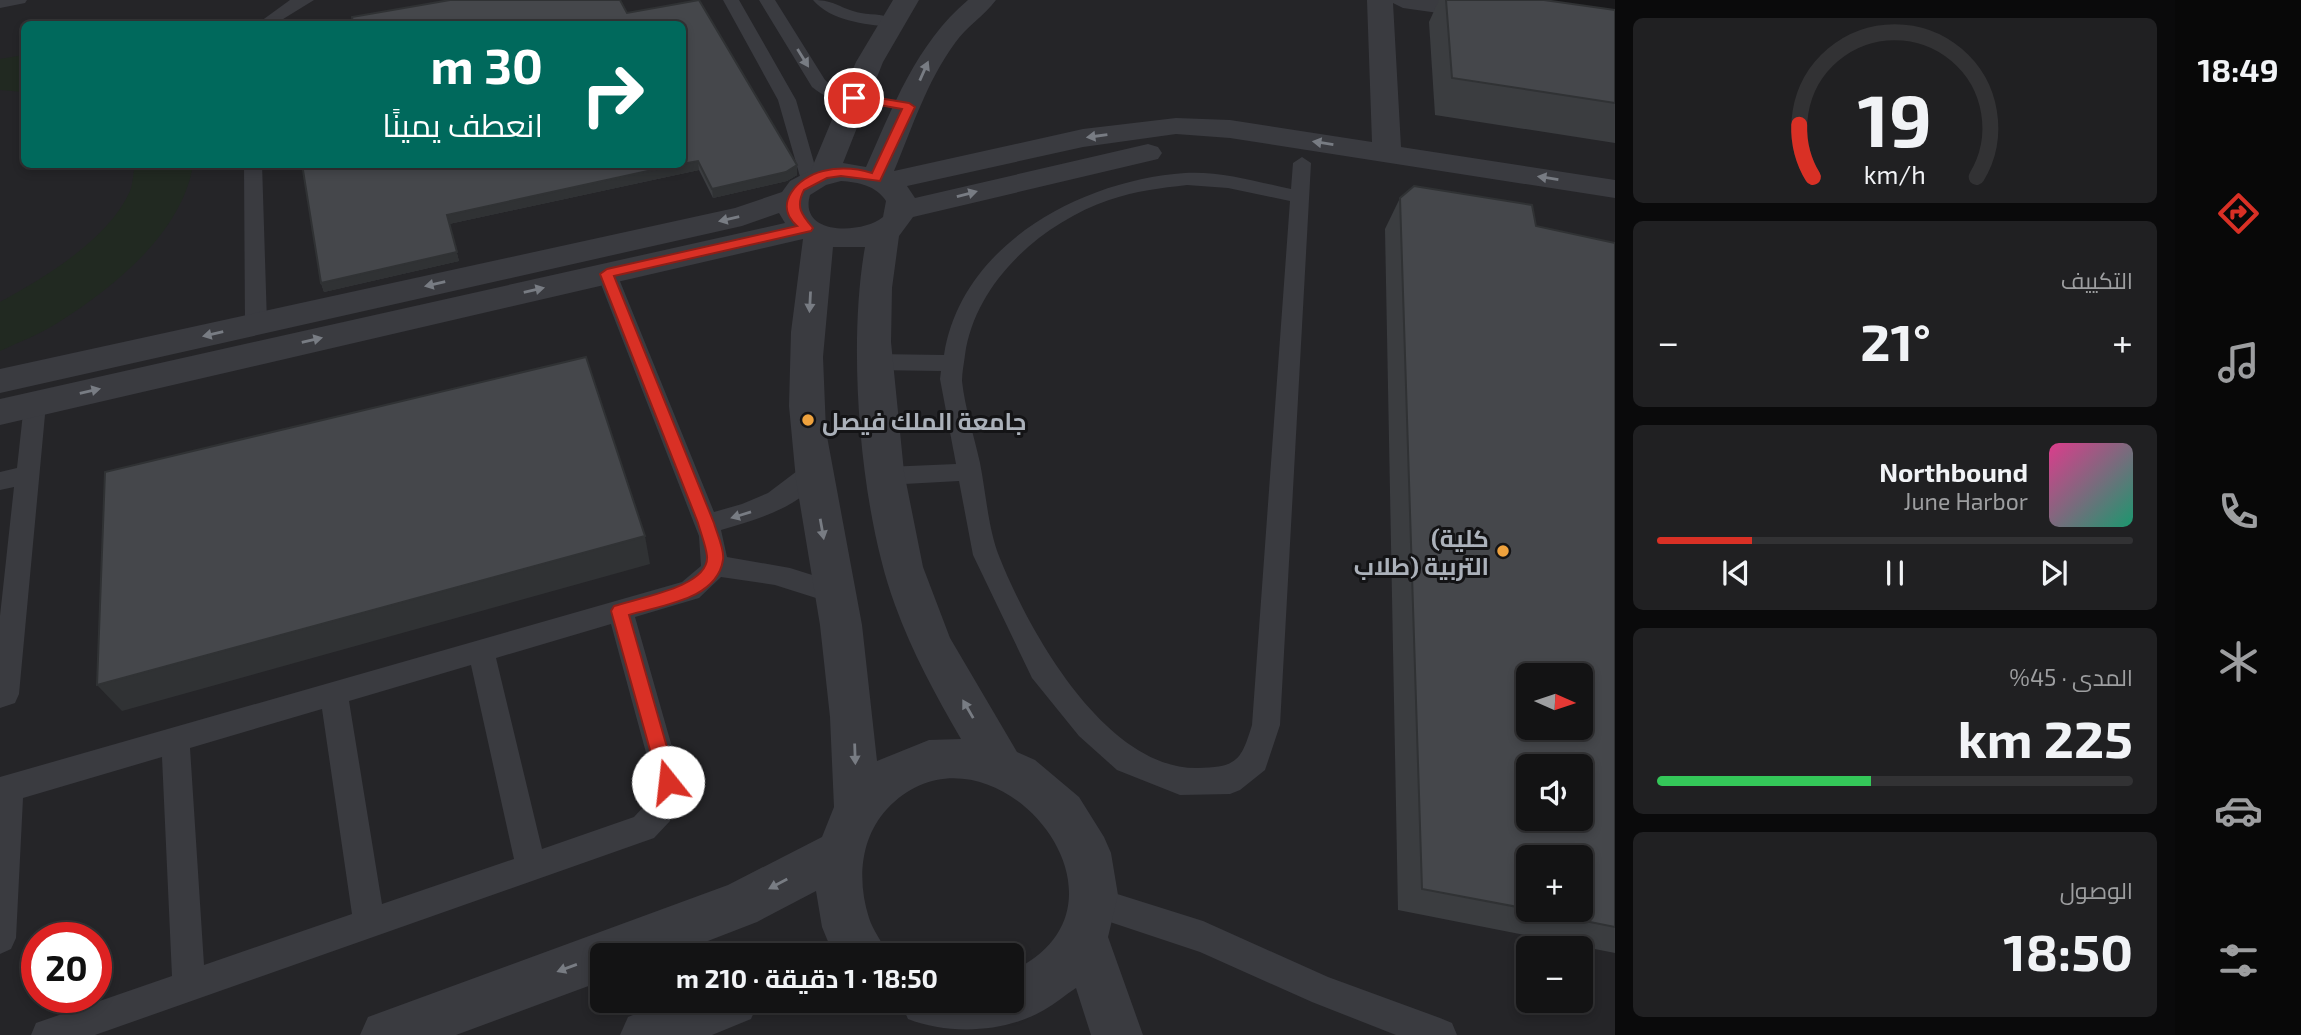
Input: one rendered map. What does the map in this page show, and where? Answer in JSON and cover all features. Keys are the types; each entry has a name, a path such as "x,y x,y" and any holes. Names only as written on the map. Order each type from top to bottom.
{"street":[{"path":"880,180 926,63 906,0"},
{"path":"855,943 848,932 838,889 848,831 854,722 808,429 811,203 854,98 917,31 961,16 983,0"},
{"path":"1380,0 1387,153"},
{"path":"1403,0 1509,15"},
{"path":"854,98 909,107"},
{"path":"880,180 1083,138 1176,126 1230,129 1615,189"},
{"path":"811,203 854,239 893,221 994,187 1146,154 1187,149 1230,151 1615,214"},
{"path":"0,412 607,274 811,203 857,172 880,180 895,191 901,202 875,275 872,342 890,513 914,603 949,676 1002,768"},
{"path":"0,381 811,203"},
{"path":"386,1035 740,905 848,831 874,788 906,768 943,759 979,760 1017,773 1048,796 1075,826 1092,865 1091,923 1117,1035"},
{"path":"948,1015 990,1012 1032,1000 1063,977 1091,923"},
{"path":"646,1035 702,1013"}],"lane":[{"path":"0,3 19,0"},
{"path":"269,21 296,3 306,0"},
{"path":"731,0 786,100 811,203"},
{"path":"767,0 818,83 830,93 854,98"},
{"path":"821,0 831,9 855,17 917,31"},
{"path":"1300,197 1228,182 1187,179 1142,185 1102,196 1057,216 1018,245 981,287 958,331 951,379 986,555 1042,670 1088,727 1127,761 1180,782 1230,781 1255,761 1266,724 1300,197 1301,163"},
{"path":"253,168 256,324"},
{"path":"0,938 5,789 690,590 709,577 716,558 706,523 607,274"},
{"path":"874,362 953,363"},
{"path":"0,696 5,694 9,576 27,475 35,404"},
{"path":"706,523 746,514 781,498 792,492 813,471"},
{"path":"886,476 968,472"},
{"path":"0,481 27,475"},
{"path":"713,566 750,569 794,578 835,593"},
{"path":"48,1035 644,828 660,811 668,782 620,611"},
{"path":"481,651 531,868"},
{"path":"334,694 369,923"},
{"path":"176,740 189,986"},
{"path":"1091,923 1203,937 1323,991 1440,1035"}],"shaded area":[{"name":"جامعة الملك فيصل","path":"0,0 1521,0 1615,12 1615,1035 0,1035"},
{"path":"21,56 21,92 0,90 0,59"},
{"path":"135,168 192,168 175,213 160,235 123,275 59,322 0,351 0,302 55,269 91,241 120,209 132,185"}],"building":[{"path":"450,0 620,0 627,13 699,0 797,165 786,172 712,189 698,161 686,163 686,21 353,21 352,17"},
{"path":"1446,0 1544,0 1615,10 1615,103 1452,78"},
{"path":"303,168 662,168 447,215 457,252 321,283"},
{"name":"(كلية التربية (طلاب","path":"1414,186 1532,205 1536,226 1615,243 1615,927 1590,922 1593,922 1593,845 1516,845 1516,907 1422,889 1400,198"},
{"path":"586,357 645,536 97,685 105,472"}],"place":[{"name":"جامعة الملك فيصل","path":"808,420"},
{"name":"(كلية التربية (طلاب","path":"1503,551"}],"route":[{"path":"668,782 620,611 690,590 709,577 716,558 706,523 607,274 806,228 797,219 793,208 794,198 800,188 810,180 841,172 857,172 876,178 909,107 854,98"}]}
